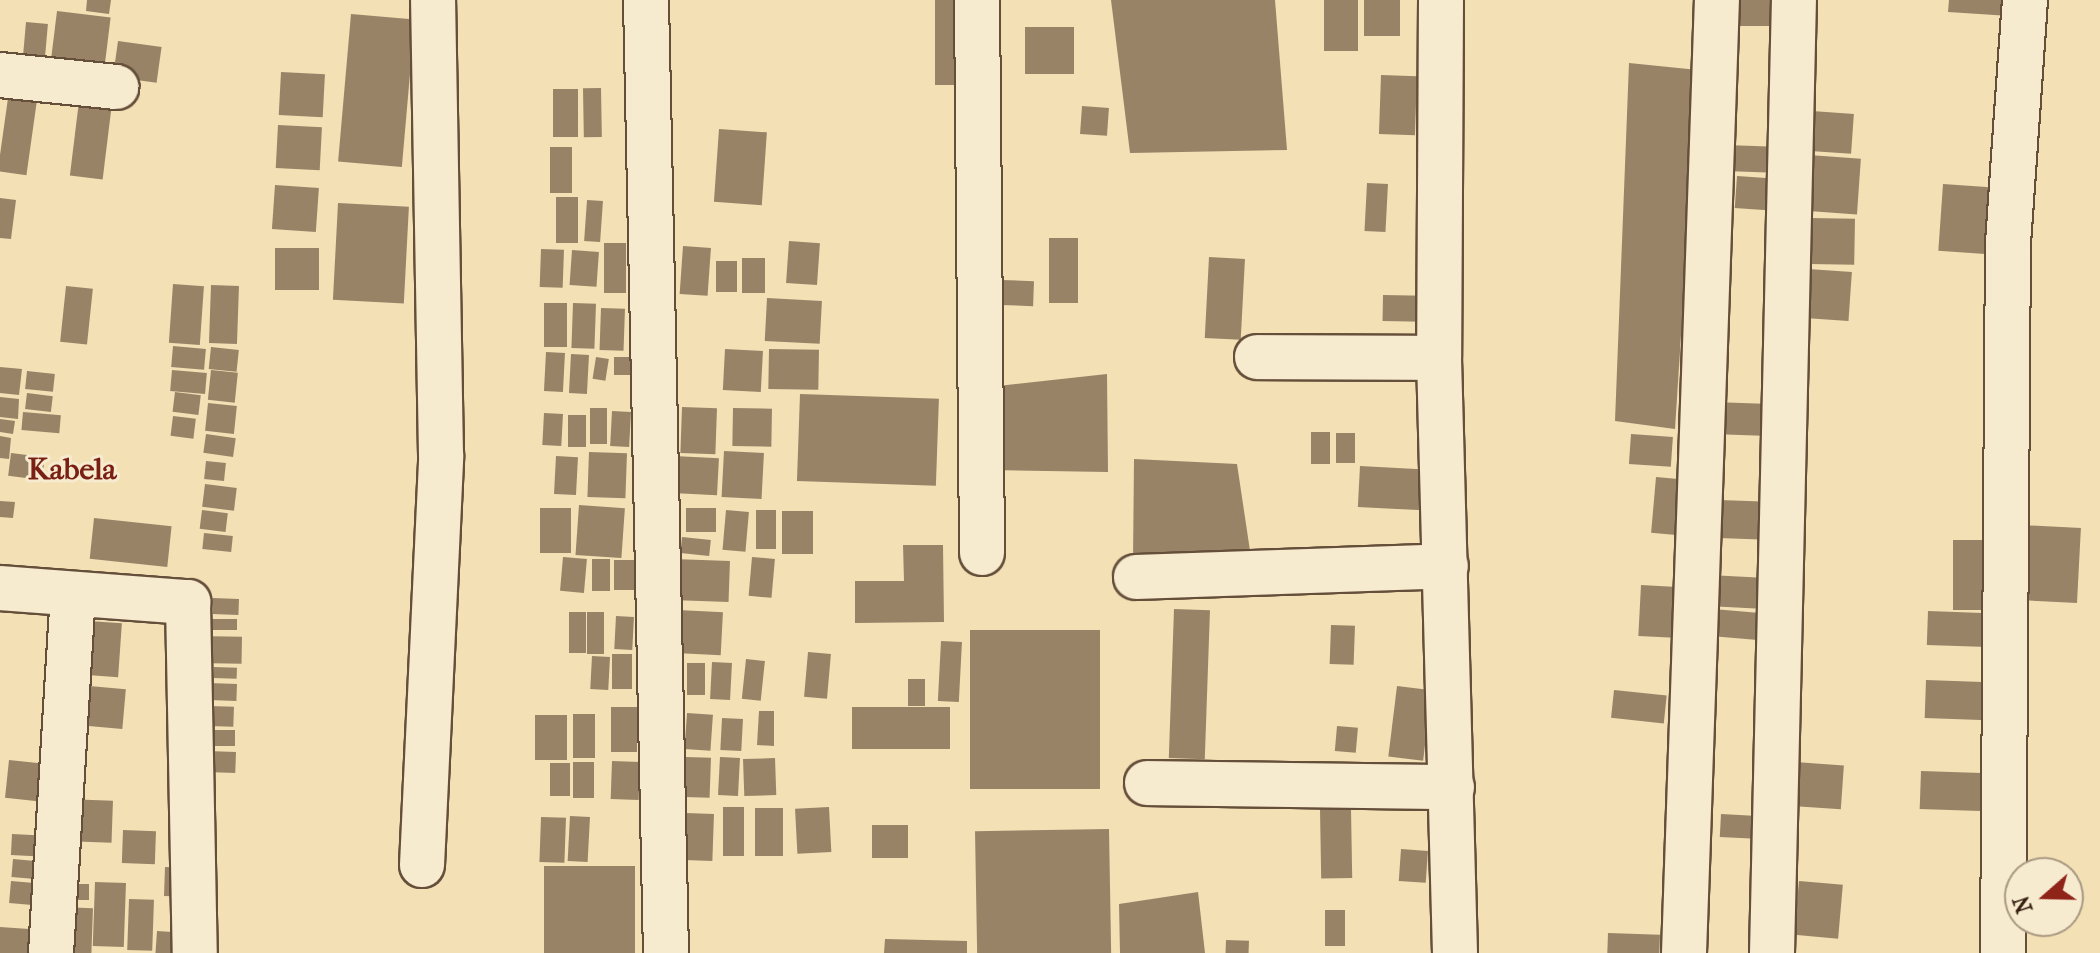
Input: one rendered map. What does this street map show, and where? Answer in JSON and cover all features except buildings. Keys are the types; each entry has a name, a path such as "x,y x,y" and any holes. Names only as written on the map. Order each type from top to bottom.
{"street":[{"path":"422,865 441,455 433,0"},
{"path":"646,0 666,953"},
{"path":"977,0 982,553"},
{"path":"1441,0 1439,358 1455,953"},
{"path":"1684,953 1717,0"},
{"path":"1772,953 1794,0"},
{"path":"2003,953 2008,243 2025,0"},
{"path":"0,75 116,87"},
{"path":"1257,357 1439,358"},
{"path":"1136,577 1446,566"},
{"path":"0,588 188,602 195,953"},
{"path":"51,953 73,595"},
{"path":"1147,783 1452,787"}],"district":[{"name":"Kabela","path":"72,470"}]}
